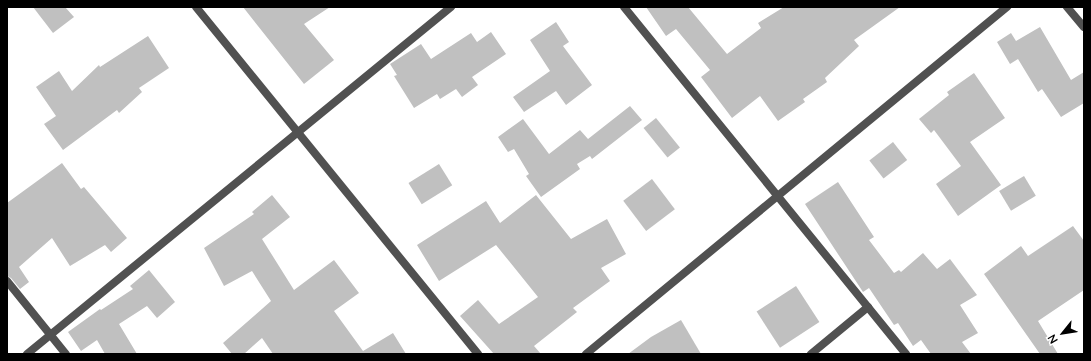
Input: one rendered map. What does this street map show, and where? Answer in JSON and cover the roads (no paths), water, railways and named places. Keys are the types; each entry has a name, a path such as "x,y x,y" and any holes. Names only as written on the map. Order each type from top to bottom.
{"street":[{"path":"196,7 478,354"},
{"path":"27,354 451,7"},
{"path":"624,7 906,354"},
{"path":"586,354 1007,7"},
{"path":"1067,7 1084,27"},
{"path":"7,281 66,354"},
{"path":"811,354 868,307"}]}
